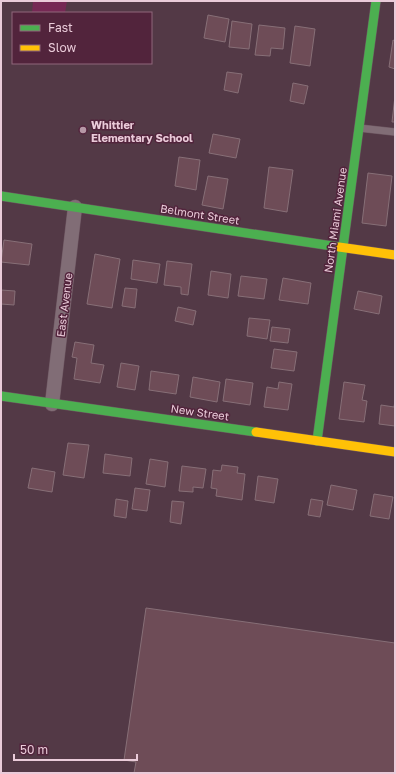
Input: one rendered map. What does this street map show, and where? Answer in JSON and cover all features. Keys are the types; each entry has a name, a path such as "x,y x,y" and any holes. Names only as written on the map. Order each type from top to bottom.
{"street":[{"name":"North Miami Avenue","path":"317,441 376,1"},
{"name":"Belmont Street","path":"1,196 395,255"},
{"name":"East Avenue","path":"52,404 75,207"},
{"name":"New Street","path":"1,396 395,452"}],"lane":[{"path":"359,128 395,132"}],"shaded area":[{"path":"33,1 67,1 65,12 32,12"}],"building":[{"path":"208,15 229,19 225,42 204,38"},
{"path":"232,21 252,24 249,49 229,47"},
{"path":"259,25 285,28 283,49 271,48 270,56 255,55"},
{"path":"295,26 315,29 310,66 290,63"},
{"path":"393,40 395,41 395,69 389,67"},
{"path":"227,72 242,74 238,93 224,90"},
{"path":"293,83 308,86 304,104 290,101"},
{"path":"395,96 395,122 392,122"},
{"path":"213,134 240,139 236,158 209,153"},
{"path":"179,157 200,160 196,190 175,186"},
{"path":"269,167 293,170 287,212 264,208"},
{"path":"368,173 392,176 386,226 362,223"},
{"path":"208,176 228,179 223,209 202,205"},
{"path":"4,240 32,244 29,265 1,262"},
{"path":"95,254 120,259 112,308 87,304"},
{"path":"133,260 160,264 157,283 131,279"},
{"path":"167,261 192,264 188,295 181,294 181,287 164,285"},
{"path":"211,271 231,274 228,298 208,295"},
{"path":"241,276 267,279 264,299 238,296"},
{"path":"283,278 311,283 308,304 279,300"},
{"path":"125,288 137,289 135,308 122,306"},
{"path":"1,290 15,291 14,305 1,304"},
{"path":"358,291 382,296 379,314 354,309"},
{"path":"178,307 196,311 193,325 175,321"},
{"path":"249,318 270,320 267,339 247,336"},
{"path":"272,327 290,329 288,343 270,341"},
{"path":"75,342 94,345 91,363 104,365 100,383 74,379 77,358 72,357"},
{"path":"274,349 297,352 294,371 271,368"},
{"path":"121,363 139,366 135,390 117,387"},
{"path":"151,371 179,375 176,394 149,390"},
{"path":"193,377 220,382 217,402 190,397"},
{"path":"226,379 253,383 250,405 223,401"},
{"path":"279,382 292,384 288,410 264,407 267,387 278,389"},
{"path":"344,382 365,385 362,400 367,401 364,422 339,419"},
{"path":"395,401 395,426 379,424 381,405 394,407"},
{"path":"68,443 89,445 84,478 63,475"},
{"path":"105,454 132,458 130,476 103,473"},
{"path":"150,459 168,462 165,487 146,484"},
{"path":"222,465 238,467 237,473 245,474 242,500 216,496 217,489 211,488 213,470 221,471"},
{"path":"182,466 206,469 203,488 193,487 193,492 179,491"},
{"path":"32,468 55,472 52,492 28,488"},
{"path":"258,476 278,479 274,503 255,500"},
{"path":"331,485 357,490 353,510 327,505"},
{"path":"135,488 150,490 147,511 132,509"},
{"path":"374,494 393,497 389,519 370,516"},
{"path":"116,499 128,501 126,518 114,516"},
{"path":"311,499 323,501 320,517 308,515"},
{"path":"172,501 184,502 181,524 170,522"},
{"path":"146,608 395,643 395,773 134,773 136,762 124,760"}],"traffic: fast":[{"path":"317,441 376,1"},
{"path":"1,196 339,247"},
{"path":"1,396 256,432"}],"traffic: slow":[{"path":"339,247 395,255"},
{"path":"256,432 395,452"}],"place":[{"name":"Whittier Elementary School","path":"83,130"}]}
